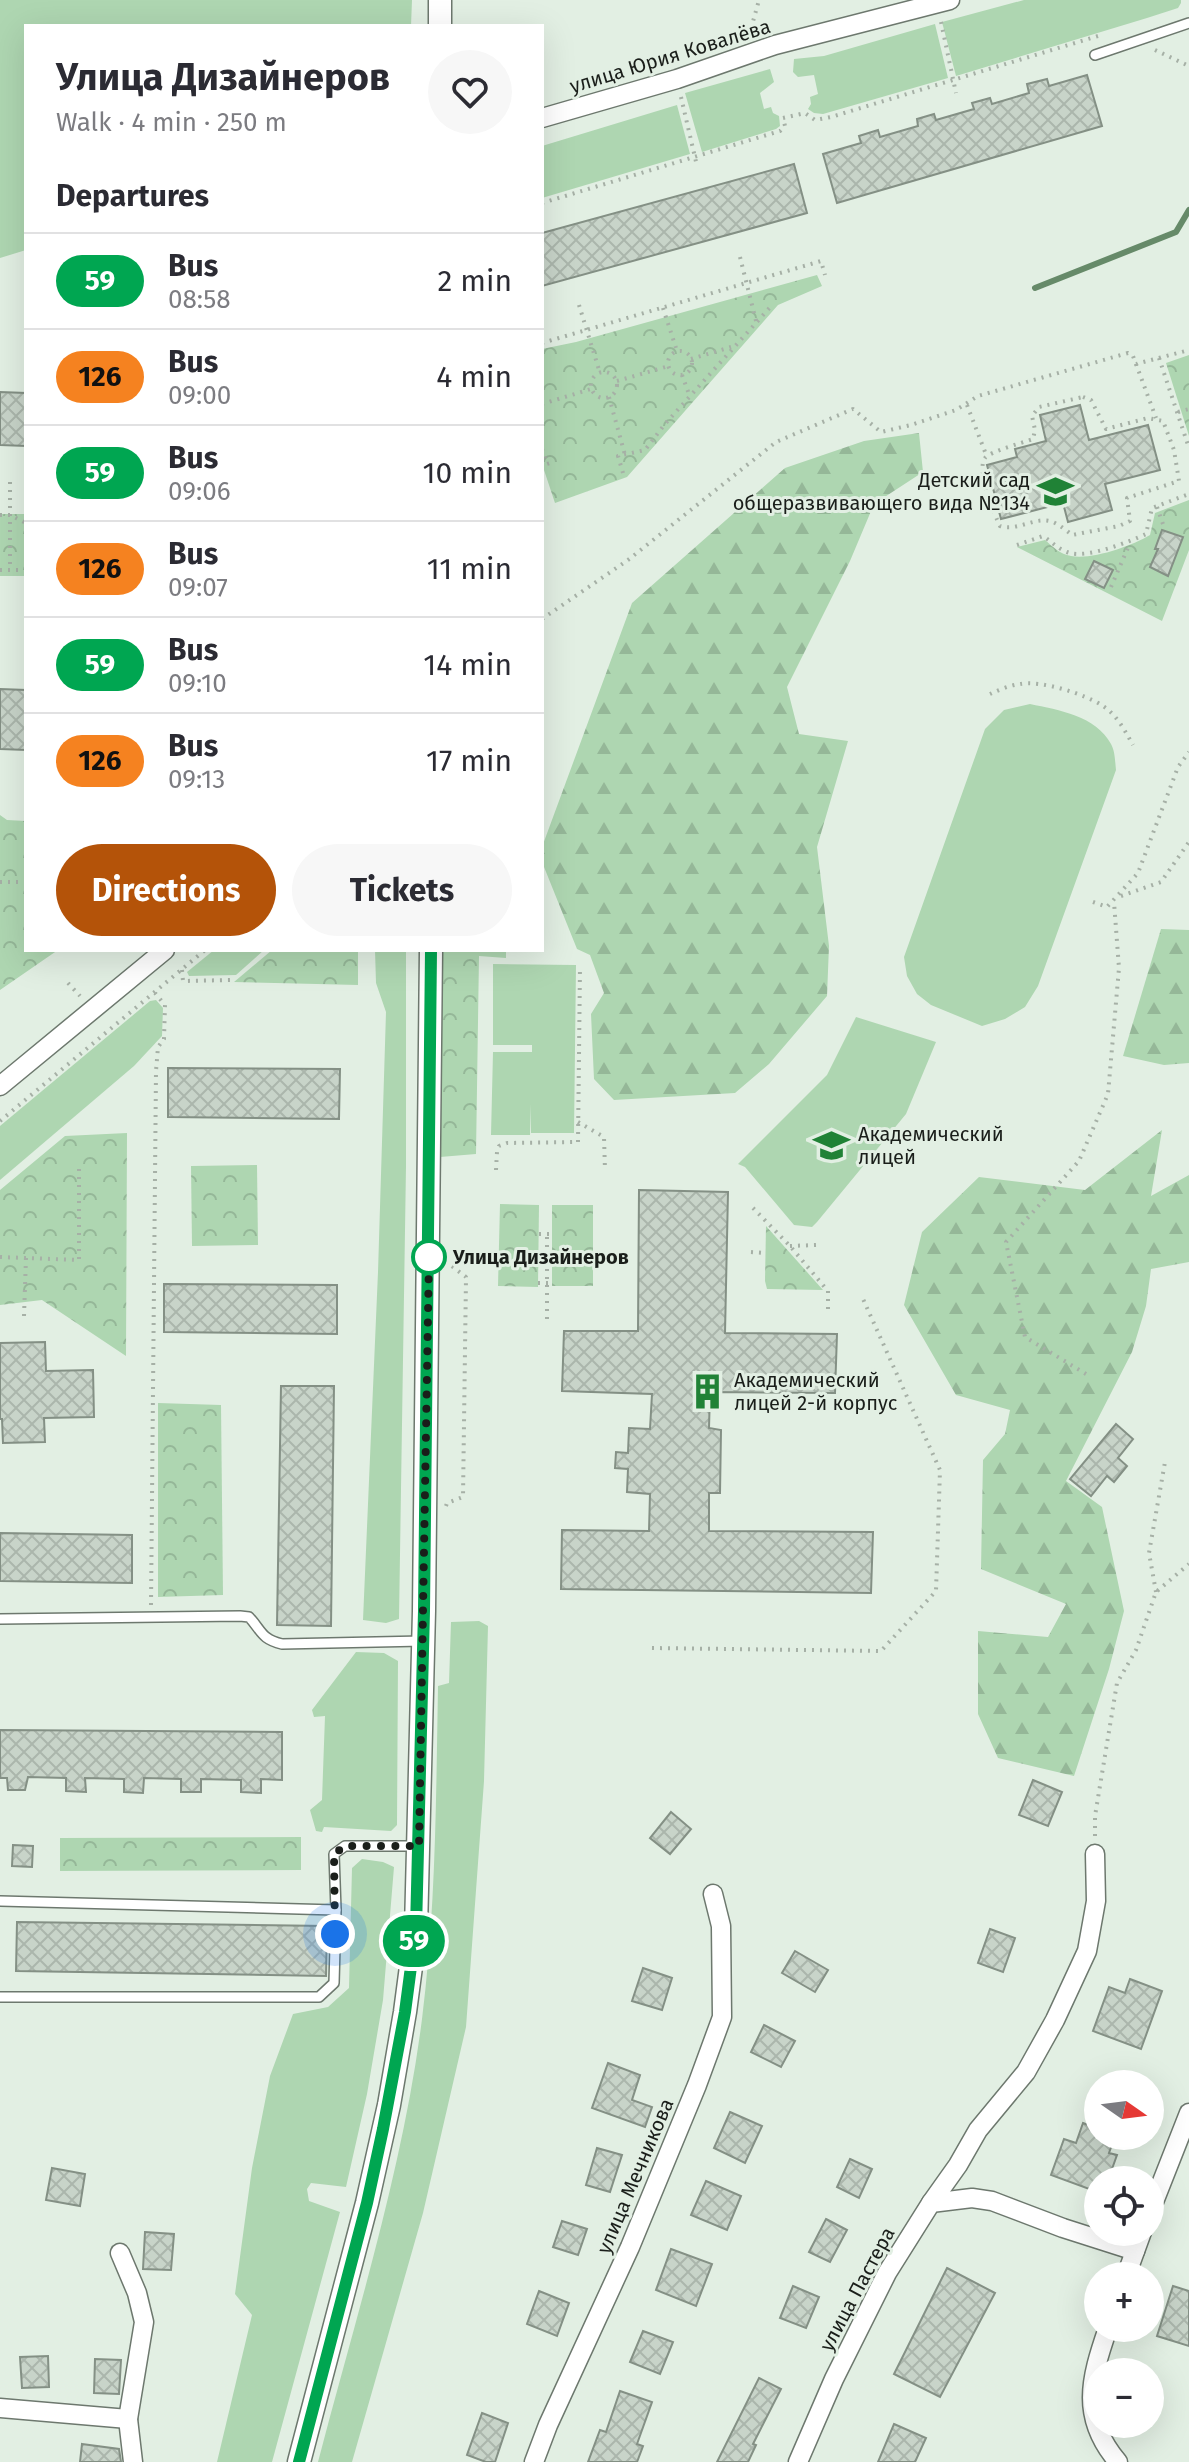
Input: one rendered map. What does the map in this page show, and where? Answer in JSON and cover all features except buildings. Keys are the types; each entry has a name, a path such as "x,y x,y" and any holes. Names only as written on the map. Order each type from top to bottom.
{"street":[{"path":"440,0 440,24"},
{"name":"улица Юрия Ковалёва","path":"544,117 677,79 775,45 944,2"},
{"path":"299,2462 367,2203 389,2105 416,1929 423,1641 431,952"},
{"path":"0,1086 156,953"},
{"name":"улица Пастера","path":"798,2462 834,2379 887,2273 978,2130 1026,2072 1055,2020 1087,1951 1096,1901 1095,1854"},
{"name":"улица Мечникова","path":"534,2462 630,2247 722,2017 721,1926 713,1894"},
{"path":"1164,2176 1189,2113"},
{"path":"931,2203 972,2198 992,2201 1135,2251"},
{"path":"1131,2262 1137,2246"},
{"path":"120,2253 137,2293 144,2322 128,2419 133,2462"},
{"path":"1104,2342 1092,2385 1092,2415 1106,2448 1118,2462"},
{"path":"0,2408 128,2419"}],"lane":[{"path":"1095,55 1189,23"},
{"path":"0,1619 249,1617 262,1635 282,1644 423,1641"},
{"path":"0,1997 319,1997 334,1983 334,1854 345,1846 419,1846"},
{"path":"0,1901 336,1910"}],"path":[{"path":"746,55 759,0"},
{"path":"944,2 956,93"},
{"path":"544,202 780,131 785,126 783,118 795,114 805,113 815,120 831,117 1102,35"},
{"path":"1134,41 1189,66"},
{"path":"677,79 697,166"},
{"path":"740,257 756,321"},
{"path":"544,342 821,261 825,275"},
{"path":"623,473 618,456 645,450 773,304"},
{"path":"579,305 600,373"},
{"path":"663,308 677,351"},
{"path":"691,359 735,346"},
{"path":"1136,364 1189,350"},
{"path":"677,351 685,352 691,359 691,368 682,375 675,374 669,366 670,356 677,351"},
{"path":"544,618 628,560 776,442 853,409 881,432 967,405 978,396 1128,353 1133,356 1156,418"},
{"path":"1159,358 1189,448"},
{"path":"616,381 669,366"},
{"path":"600,373 610,373 616,381 615,392 609,397 600,397 591,389 592,380 600,373"},
{"path":"682,375 690,397"},
{"path":"544,403 591,389"},
{"path":"609,397 625,455"},
{"path":"1083,397 1091,400 1106,429 1156,418 1163,421 1179,481 1127,498 1130,521 1082,535 1072,535 1054,522 1043,520 1009,529 1000,526 994,513 981,468 987,457 1033,439 1032,416 1039,407 1083,397"},
{"path":"967,405 987,457"},
{"path":"1178,412 1189,409"},
{"path":"544,455 547,464 553,462"},
{"path":"10,482 10,569"},
{"path":"1017,545 1043,536 1061,550 1074,555 1131,541 1146,534 1152,508 1189,494"},
{"path":"1157,507 1164,527"},
{"path":"0,515 10,515 24,522"},
{"path":"1111,587 1131,541"},
{"path":"0,570 24,570"},
{"path":"990,694 1020,683 1033,683 1086,697 1104,706 1119,721 1133,745"},
{"path":"1093,902 1107,907 1138,873 1178,767 1189,752"},
{"path":"1119,896 1161,882 1189,842"},
{"path":"0,882 24,882"},
{"path":"1086,1374 1025,1337 1006,1242 1079,1161 1108,1094 1119,968 1114,902"},
{"path":"0,1121 203,952"},
{"path":"496,1170 499,1146 522,1142 578,1142 580,967"},
{"path":"182,970 183,981 232,980"},
{"path":"150,1617 156,1071 158,1047 164,1039 165,1005 155,993"},
{"path":"578,1122 604,1137 605,1170"},
{"path":"0,1257 79,1260 79,1164"},
{"path":"753,1208 828,1291 828,1312"},
{"path":"539,1234 549,1234 547,1319"},
{"path":"790,1246 816,1245"},
{"path":"446,1516 447,1503 463,1497 466,1277 449,1265 449,1251"},
{"path":"751,1252 765,1253"},
{"path":"24,1316 26,1258"},
{"path":"538,1283 549,1282"},
{"path":"652,1648 881,1651 936,1591 940,1470 863,1299"},
{"path":"1095,1854 1095,1816 1117,1683 1136,1650 1156,1592 1149,1553 1165,1462"},
{"path":"1156,1592 1189,1564"}],"green space":[{"path":"0,0 412,0 411,24 24,24 24,251 0,258"},
{"path":"1024,0 1181,0 1181,3 1178,8 956,76 942,22"},
{"path":"935,24 948,78 823,114 808,109 810,97 818,94 814,75 798,77 793,72 794,59 824,56"},
{"path":"770,69 774,82 760,93 764,109 771,107 773,113 779,116 780,126 702,152 685,93"},
{"path":"677,105 690,154 544,197 544,145"},
{"path":"817,275 822,286 778,305 627,477 555,503 544,470 544,349"},
{"path":"1189,355 1189,436 1166,363"},
{"path":"919,433 923,472 874,504 850,561 787,687 799,734 848,741 817,847 829,946 827,996 769,1064 735,1093 614,1100 594,1079 591,1014 604,993 590,955 577,949 544,867 544,842 632,603 785,468 864,441"},
{"path":"1189,500 1189,550 1162,621 1017,547 1045,540 1071,556 1112,551 1150,535 1155,513"},
{"path":"0,514 24,514 24,576 0,576"},
{"path":"1030,704 1076,716 1096,727 1112,747 1116,770 1038,986 1025,1007 1005,1019 982,1026 931,1005 917,994 907,976 904,957 985,729 1004,710"},
{"path":"0,815 7,820 24,821 24,952 55,952 0,990"},
{"path":"1161,929 1189,930 1189,1063 1164,1065 1123,1056"},
{"path":"212,952 262,952 236,975 189,976 187,972"},
{"path":"270,952 358,952 358,985 234,982"},
{"path":"375,952 406,952 399,1619 386,1623 363,1620 386,1012 376,983"},
{"path":"442,952 506,952 506,958 479,956 476,1154 440,1157"},
{"path":"493,964 576,965 574,1133 531,1133 531,1104 530,1135 491,1135 493,1052 532,1052 532,1045 493,1045"},
{"path":"156,1000 163,1008 162,1036 134,1066 0,1180 0,1126 150,1001"},
{"path":"856,1017 936,1042 906,1114 812,1227 794,1225 745,1167 738,1164 827,1075"},
{"path":"1162,1130 1151,1196 1189,1175 1189,1262 1151,1269 1146,1306 1132,1352 1066,1481 1102,1507 1124,1611 1109,1669 1074,1776 998,1758 978,1714 978,1631 1048,1637 1066,1604 981,1569 983,1460 1005,1434 1010,1410 956,1395 904,1305 922,1232 979,1177 1085,1190"},
{"path":"127,1133 126,1356 42,1300 0,1305 0,1190 65,1136"},
{"path":"257,1165 258,1245 192,1246 191,1166"},
{"path":"500,1204 539,1205 538,1287 498,1286"},
{"path":"552,1205 593,1205 593,1286 552,1286"},
{"path":"766,1226 823,1290 767,1289"},
{"path":"158,1403 221,1405 223,1595 158,1597"},
{"path":"479,1621 488,1626 484,1781 466,2027 423,2213 352,2462 318,2462 391,2187 414,2075 430,1936 438,1686 449,1683 451,1622"},
{"path":"356,1652 384,1653 398,1661 397,1825 391,1831 324,1827 322,1832 316,1831 310,1810 322,1800 325,1716 314,1717 312,1710"},
{"path":"301,1837 301,1870 60,1871 60,1838"},
{"path":"362,1859 394,1867 383,2000 367,2094 346,2187 311,2183 307,2189 309,2201 340,2212 272,2462 217,2462 252,2315 235,2294 252,2168 270,2076 293,2014 328,2007 349,1988 352,1868"}],"waterway":[{"path":"1035,288 1176,232 1189,210"}],"bus line":[{"name":"59","path":"299,2462 367,2203 389,2105 416,1929 424,1611 431,952"}],"place":[{"name":"Детский сад общеразвивающего вида №134","path":"1056,491"},
{"name":"Академический лицей","path":"832,1146"},
{"name":"Улица Дизайнеров","path":"429,1257"},
{"name":"Академический лицей 2-й корпус","path":"708,1392"}],"route":[{"path":"335,1934 334,1854 345,1846 419,1846 429,1257"}]}
